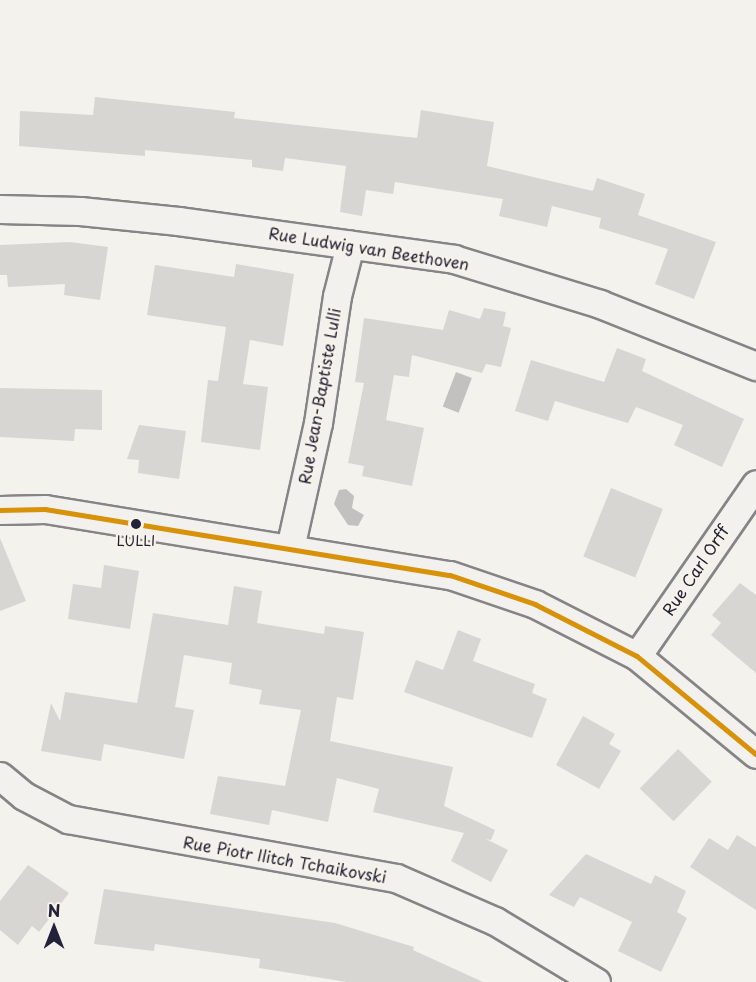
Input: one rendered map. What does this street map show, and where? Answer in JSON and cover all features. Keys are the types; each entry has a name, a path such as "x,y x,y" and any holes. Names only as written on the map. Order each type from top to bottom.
{"street":[{"name":"Rue Ludwig van Beethoven","path":"0,209 102,213 454,259 500,270 546,290 608,307 756,366"},
{"name":"Rue Jean-Baptiste Lulli","path":"290,548 318,423 337,296 350,245"},
{"name":"Rue Carl Orff","path":"637,657 756,484"},
{"path":"0,510 45,509 450,575 534,604 637,657 756,754"},
{"name":"Rue Piotr Ilitch Tchaikovski","path":"0,776 24,796 68,819 396,878 495,921 596,982"}],"shaded area":[{"path":"456,372 472,378 459,413 443,407"},
{"path":"346,489 354,496 352,508 364,515 358,526 348,525 334,504 339,490"}],"building":[{"path":"95,97 235,112 234,118 417,138 421,110 494,122 487,166 593,191 597,178 645,194 638,215 716,242 694,299 655,284 668,249 599,228 601,218 552,206 547,227 499,216 503,199 395,182 393,194 366,190 362,216 340,212 346,166 285,158 283,171 252,167 252,160 145,150 145,156 19,146 20,111 93,115"},
{"path":"70,242 108,247 100,300 64,295 65,284 8,287 7,275 0,275 0,245"},
{"path":"236,264 294,274 283,346 250,340 243,384 268,387 260,450 201,442 208,380 218,381 226,327 147,315 155,265 234,277"},
{"path":"484,308 506,312 503,326 511,328 501,367 486,364 482,373 412,355 409,377 394,375 386,420 424,428 412,486 362,476 364,466 348,463 364,383 355,382 364,318 443,330 449,310 480,319"},
{"path":"617,348 646,359 642,371 744,419 722,467 674,445 683,425 636,407 628,423 555,401 548,421 515,411 531,360 604,382"},
{"path":"0,388 102,390 102,430 75,429 74,441 0,437"},
{"path":"139,425 186,431 179,479 138,473 139,460 127,459"},
{"path":"611,488 663,509 635,578 583,557"},
{"path":"0,538 26,601 0,611"},
{"path":"104,565 139,571 130,629 68,619 73,584 101,588"},
{"path":"740,583 756,595 756,673 711,635 721,623 712,615"},
{"path":"234,586 262,591 257,623 324,634 325,626 364,632 353,700 337,697 330,741 453,767 444,806 495,830 491,840 486,839 508,850 491,882 451,861 464,833 373,812 379,789 337,778 328,822 272,810 269,825 210,814 218,776 285,786 301,710 259,704 262,690 229,684 232,663 184,655 175,707 194,710 184,759 104,744 101,761 41,751 51,703 60,721 65,692 137,703 153,613 228,625"},
{"path":"458,630 481,639 473,661 535,684 532,693 547,699 532,738 404,692 416,660 443,670"},
{"path":"583,716 615,734 609,744 621,751 599,789 556,765"},
{"path":"678,749 712,782 674,821 640,789"},
{"path":"737,835 756,847 756,910 690,867 709,838 728,850"},
{"path":"586,854 651,884 655,875 686,891 677,912 687,918 661,972 618,951 632,922 580,897 574,907 549,895"},
{"path":"28,865 69,893 39,932 32,926 18,945 0,930 0,901"},
{"path":"104,889 335,923 414,947 413,950 483,982 347,982 259,968 260,959 155,944 154,951 94,944"}],"transit line":[{"path":"0,510 45,509 450,575 535,604 637,656 756,754"}],"place":[{"name":"LULLI","path":"136,524"}]}
